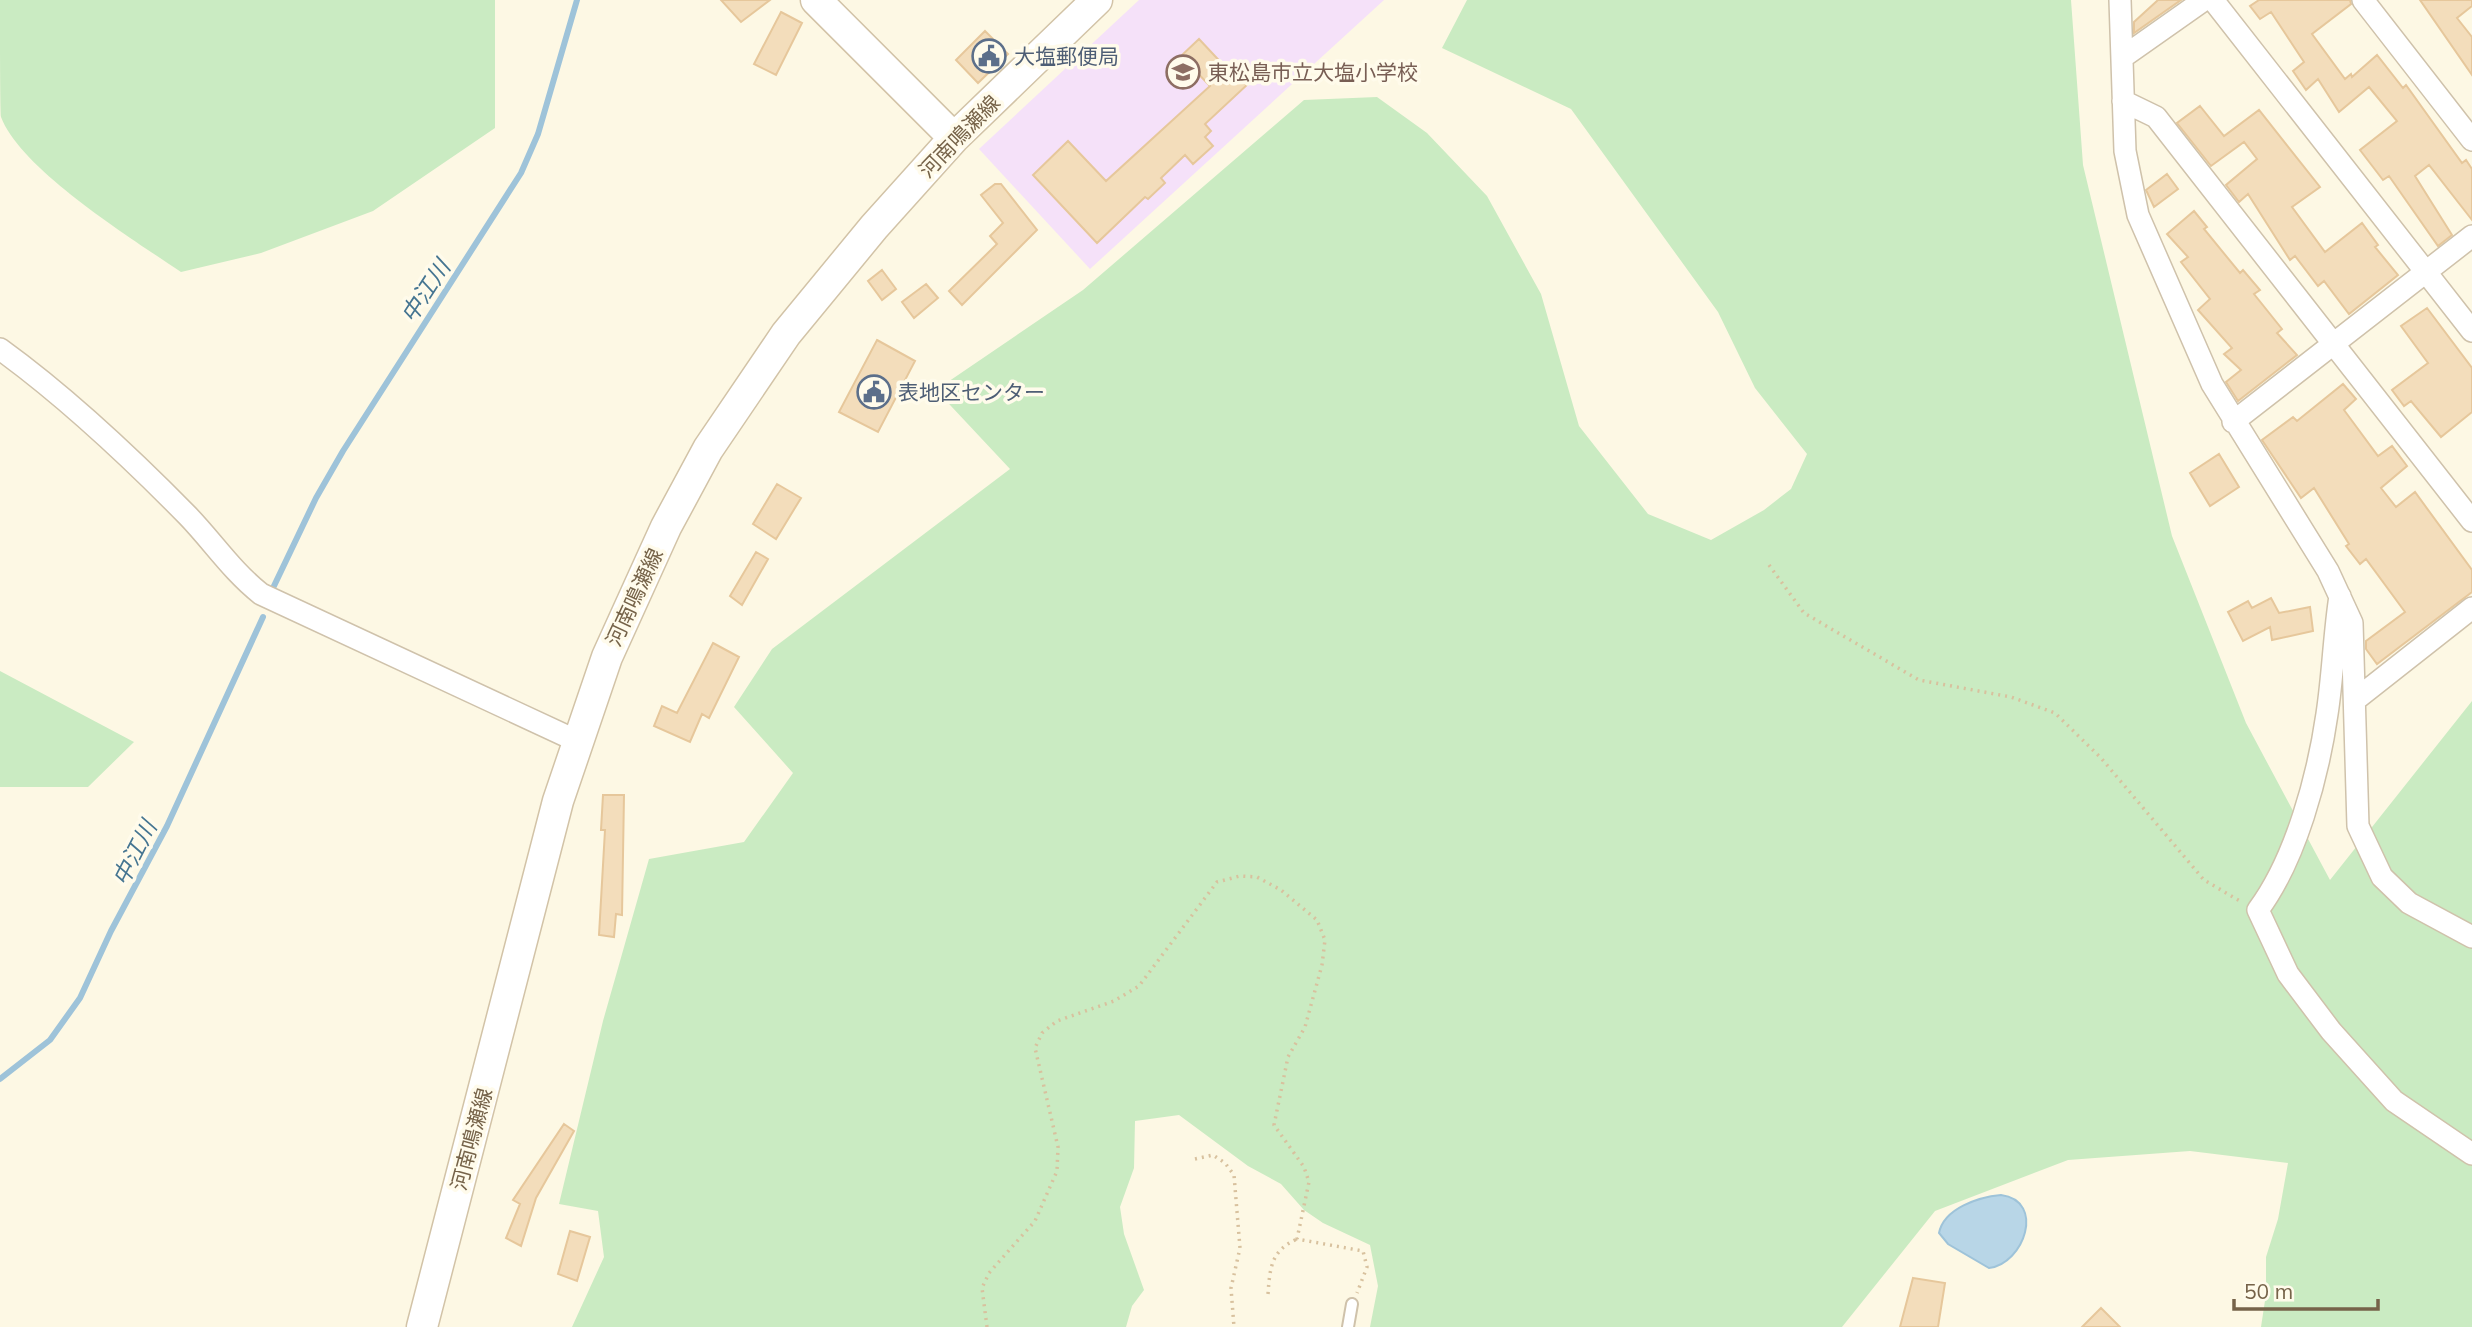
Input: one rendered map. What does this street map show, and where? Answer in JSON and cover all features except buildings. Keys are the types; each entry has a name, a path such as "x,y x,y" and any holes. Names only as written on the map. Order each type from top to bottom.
{"main road":[{"path":"816,0 954,138"},
{"name":"河南鳴瀬線","path":"422,1327 558,801 607,657 639,583 708,449 786,334 874,227 954,138 1097,0"}],"street":[{"path":"2120,0 2125,151 2138,215 2212,384 2233,422 2328,571 2352,623 2358,826 2382,877 2409,903 2472,937"},
{"path":"2123,57 2204,0"},
{"path":"2213,0 2472,331"},
{"path":"2363,0 2472,140"},
{"path":"2123,101 2156,117 2472,522"},
{"path":"2233,422 2332,342 2472,236"},
{"path":"0,349 113,444 190,517 238,575 261,594 577,741"},
{"path":"2340,596 2327,714 2311,783 2287,862 2275,887 2258,909 2288,974 2360,1064 2394,1101 2472,1154"},
{"path":"2355,700 2472,608"}],"lane":[{"path":"1348,1327 1352,1304"}],"path":[{"path":"1769,565 1804,612 1919,680 2011,697 2055,713 2101,758 2204,880 2221,892 2258,909"},
{"path":"987,1327 982,1288 989,1273 1035,1221 1057,1171 1058,1147 1035,1048 1042,1033 1057,1021 1114,1001 1139,986 1217,882 1240,876 1257,877 1281,890 1317,920 1325,940 1322,965 1306,1027 1288,1057 1274,1125 1304,1167 1309,1182 1297,1239"},
{"path":"1195,1159 1213,1155 1225,1163 1234,1175 1240,1248 1231,1288 1234,1327"},
{"path":"1268,1294 1271,1261 1282,1246 1297,1239 1363,1251 1367,1267 1352,1304"}],"shaded area":[{"name":"東松島市立大塩小学校","path":"1139,0 1384,0 1090,269 979,149"}],"green space":[{"path":"0,0 495,0 495,128 373,211 261,253 181,272 109,223 54,181 13,138 1,117"},
{"path":"1467,0 2071,0 2083,165 2172,536 2246,723 2330,880 2472,701 2472,1327 2261,1327 2266,1294 2266,1257 2278,1219 2288,1163 2190,1151 2068,1160 1935,1211 1842,1327 1370,1327 1378,1286 1370,1245 1323,1223 1304,1210 1281,1184 1248,1166 1179,1115 1135,1121 1134,1168 1120,1207 1124,1234 1144,1290 1132,1306 1126,1327 572,1327 604,1257 598,1211 559,1204 603,1021 649,859 744,842 793,773 734,707 772,649 1010,469 936,390 1083,290 1304,100 1377,97 1427,133 1487,196 1541,294 1579,426 1648,514 1711,540 1764,510 1791,489 1807,454 1755,388 1718,312 1571,109 1442,48"},
{"path":"0,671 134,742 88,787 0,787"}],"water":[{"path":"2001,1195 2015,1200 2023,1208 2025,1232 2012,1256 1989,1268 1948,1244 1939,1233 1948,1217 1964,1205"}],"waterway":[{"name":"中江川","path":"273,588 316,498 343,451 521,173 538,134 577,0"},
{"name":"中江川","path":"0,1079 50,1040 80,998 111,931 167,826 263,617"}],"place":[{"name":"大塩郵便局","path":"989,56"},
{"name":"東松島市立大塩小学校","path":"1183,72"},
{"name":"表地区センター","path":"874,392"}]}
